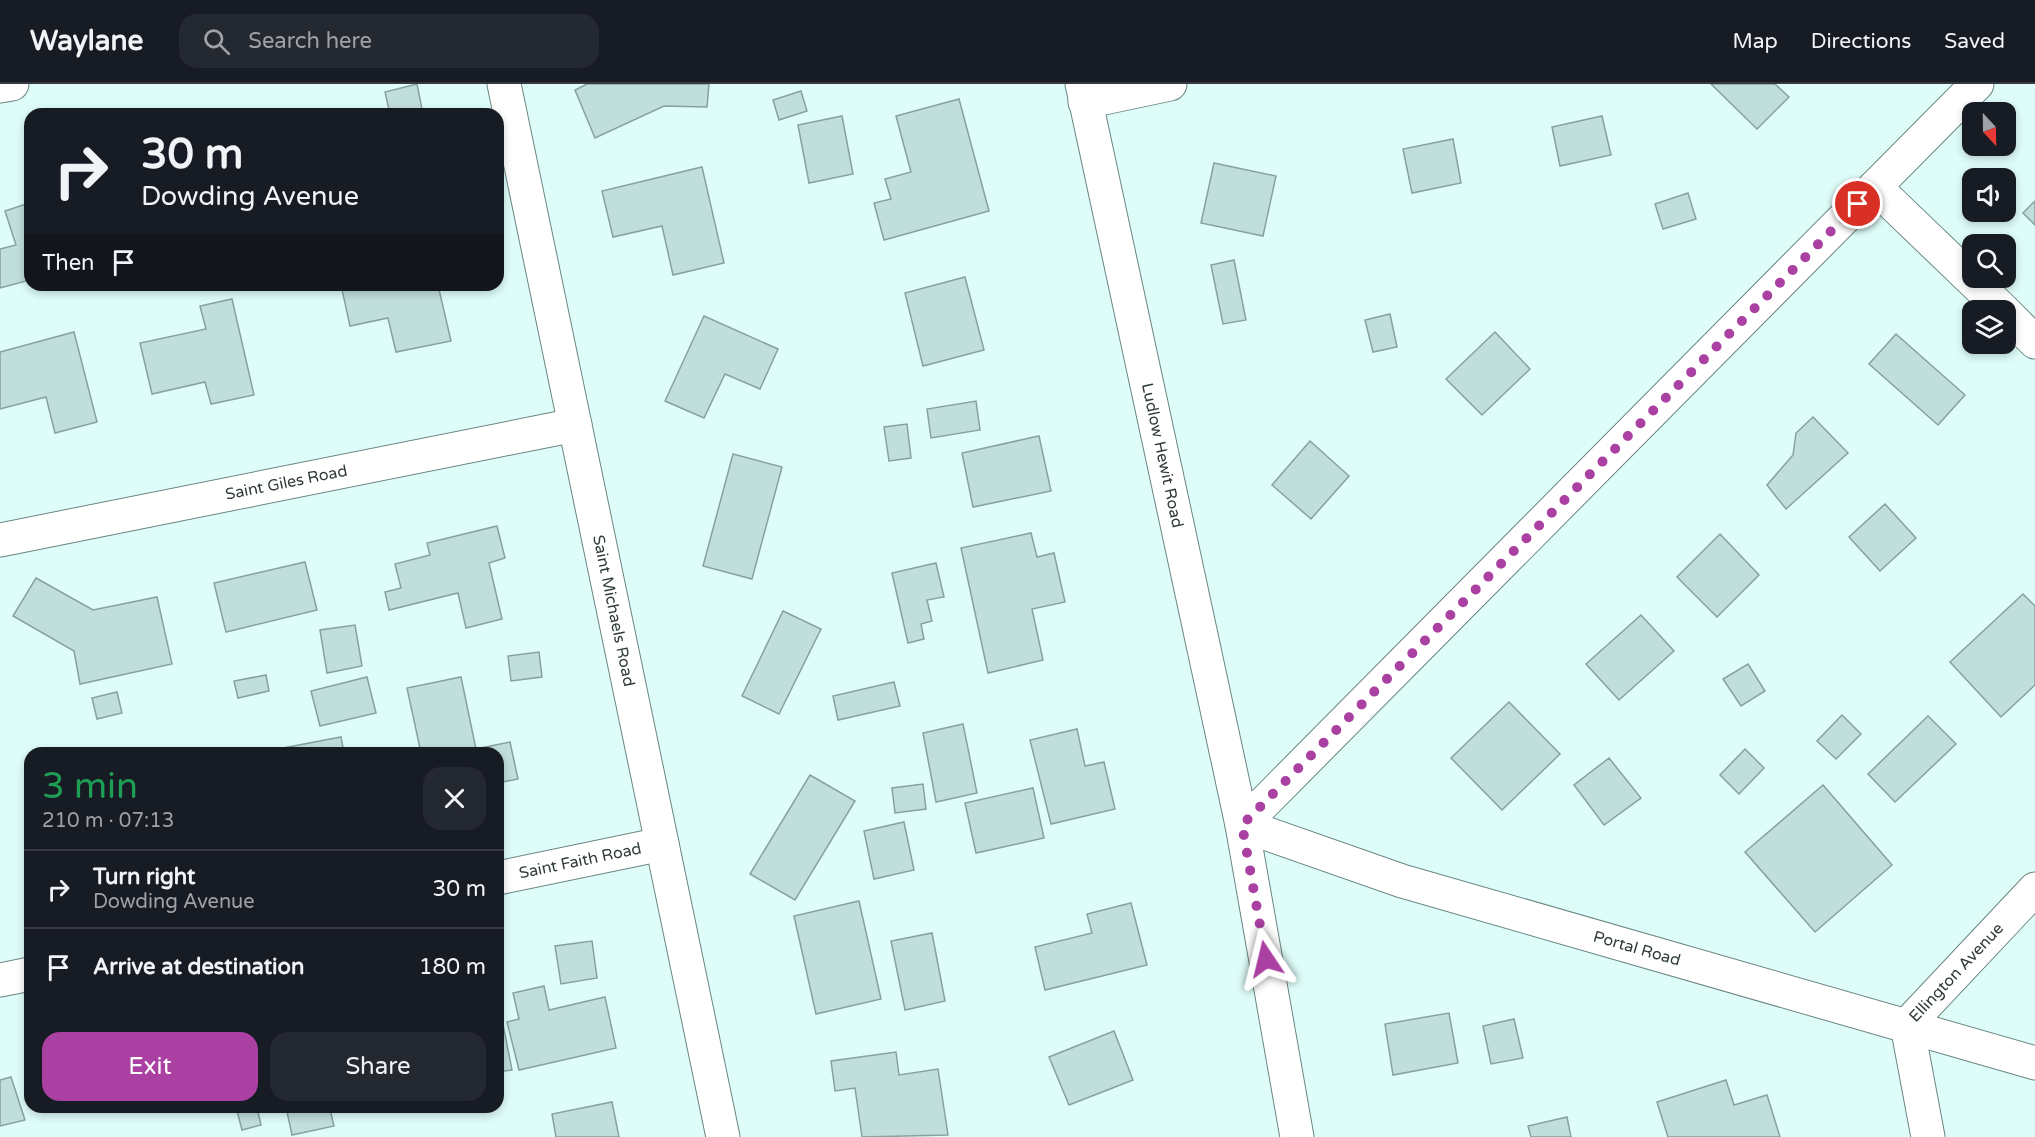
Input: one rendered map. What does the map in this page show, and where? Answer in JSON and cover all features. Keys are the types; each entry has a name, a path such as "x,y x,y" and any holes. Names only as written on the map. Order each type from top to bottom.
{"street":[{"path":"0,86 12,84"},
{"name":"Saint Michaels Road","path":"504,84 723,1137"},
{"path":"1083,93 1170,84"},
{"path":"1242,825 1977,84"},
{"name":"Ludlow Hewit Road","path":"1083,93 1242,825 1297,1137"},
{"path":"1875,187 1992,300"},
{"path":"2016,324 2035,342"},
{"name":"Saint Giles Road","path":"0,540 575,425"},
{"name":"Portal Road","path":"1242,825 1402,881 2035,1063"},
{"name":"Saint Faith Road","path":"504,877 662,844"},
{"name":"Ellington Avenue","path":"1928,1137 1907,1025 2035,889"},
{"path":"0,980 24,975"}],"building":[{"path":"417,84 422,108 389,108 385,92"},
{"path":"587,84 709,84 707,107 664,106 595,138 575,90"},
{"path":"1711,84 1775,84 1789,97 1757,129"},
{"path":"801,91 807,111 779,120 773,100"},
{"path":"959,99 989,211 884,240 874,203 891,199 885,179 911,172 896,116"},
{"path":"842,116 853,174 809,183 798,125"},
{"path":"1602,116 1611,155 1560,166 1552,127"},
{"path":"1453,139 1461,183 1412,193 1403,149"},
{"path":"1214,163 1276,176 1263,236 1201,223"},
{"path":"702,167 724,263 673,275 662,226 613,237 602,191"},
{"path":"1688,193 1696,219 1663,229 1655,204"},
{"path":"2035,201 2035,225 2023,213"},
{"path":"24,205 24,282 0,288 0,249 16,245 5,211"},
{"path":"1234,260 1246,320 1223,324 1211,265"},
{"path":"965,277 984,350 923,366 905,293"},
{"path":"342,291 439,291 451,341 396,352 388,318 350,326"},
{"path":"232,299 254,395 211,404 205,382 152,394 140,343 206,329 200,306"},
{"path":"1390,314 1397,347 1373,352 1365,320"},
{"path":"704,316 778,349 760,389 725,374 704,418 665,401"},
{"path":"74,332 97,422 55,433 46,397 0,409 0,352"},
{"path":"1495,332 1530,369 1482,415 1446,379"},
{"path":"1896,334 1965,395 1938,425 1869,364"},
{"path":"976,401 980,430 931,438 927,409"},
{"path":"1813,417 1848,453 1786,509 1767,485 1793,455 1796,433"},
{"path":"907,424 911,458 889,461 884,427"},
{"path":"1039,436 1051,491 973,507 962,453"},
{"path":"1310,441 1349,476 1311,519 1272,485"},
{"path":"733,454 782,467 752,579 703,566"},
{"path":"1885,504 1916,538 1880,571 1849,537"},
{"path":"497,526 505,558 489,563 502,619 466,628 458,593 389,610 385,592 401,588 395,564 430,555 427,543"},
{"path":"1031,533 1037,557 1054,553 1065,602 1032,609 1043,660 988,673 961,548"},
{"path":"1720,534 1759,575 1717,617 1677,577"},
{"path":"305,562 317,610 226,632 214,583"},
{"path":"936,563 944,597 927,600 932,621 921,624 924,639 908,643 892,573"},
{"path":"36,578 93,610 157,597 172,664 80,684 74,651 13,616"},
{"path":"2023,594 2035,606 2035,685 2001,717 1950,662"},
{"path":"783,611 821,629 779,714 742,696"},
{"path":"1641,615 1674,651 1619,700 1586,664"},
{"path":"355,625 362,666 327,673 320,630"},
{"path":"539,652 542,677 511,681 508,656"},
{"path":"1748,664 1765,691 1741,706 1723,679"},
{"path":"266,675 269,691 238,698 234,681"},
{"path":"367,677 376,713 320,726 311,691"},
{"path":"461,677 476,747 420,747 407,688"},
{"path":"894,682 900,706 838,720 833,696"},
{"path":"117,692 122,713 97,719 92,698"},
{"path":"1509,702 1560,754 1502,810 1451,758"},
{"path":"1842,715 1861,734 1836,759 1817,741"},
{"path":"1928,716 1956,744 1895,802 1868,774"},
{"path":"963,724 977,793 936,802 923,733"},
{"path":"1077,729 1085,766 1104,762 1115,809 1051,824 1030,740"},
{"path":"341,737 343,747 288,747"},
{"path":"510,742 518,779 504,782 504,747 486,747"},
{"path":"1745,749 1764,768 1739,794 1720,775"},
{"path":"1609,758 1641,798 1604,825 1574,785"},
{"path":"810,775 855,801 795,900 750,874"},
{"path":"923,784 926,809 895,813 892,788"},
{"path":"1823,785 1892,865 1815,932 1745,852"},
{"path":"1033,788 1044,838 976,853 965,803"},
{"path":"904,822 914,870 874,879 864,831"},
{"path":"859,901 881,999 816,1014 794,916"},
{"path":"1131,903 1147,965 1045,990 1035,947 1092,933 1087,914"},
{"path":"932,933 945,1001 905,1010 891,941"},
{"path":"592,941 597,978 561,984 555,946"},
{"path":"544,986 549,1010 605,997 616,1048 519,1070 507,1022 519,1019 513,993"},
{"path":"1449,1013 1458,1063 1393,1075 1385,1024"},
{"path":"1514,1019 1523,1058 1491,1064 1483,1026"},
{"path":"504,1029 512,1070 504,1071"},
{"path":"1114,1031 1133,1080 1069,1105 1049,1057"},
{"path":"896,1052 899,1075 938,1069 948,1135 862,1137 855,1088 835,1091 831,1061"},
{"path":"11,1077 25,1120 0,1126 0,1080"},
{"path":"1726,1080 1734,1105 1767,1095 1780,1137 1668,1137 1657,1102"},
{"path":"612,1102 619,1137 556,1137 552,1114"},
{"path":"238,1113 258,1113 261,1125 242,1130"},
{"path":"287,1113 331,1113 334,1126 292,1135"},
{"path":"1567,1117 1571,1137 1531,1137 1528,1126"}],"route":[{"path":"1266,959 1242,825 1858,204"}]}
